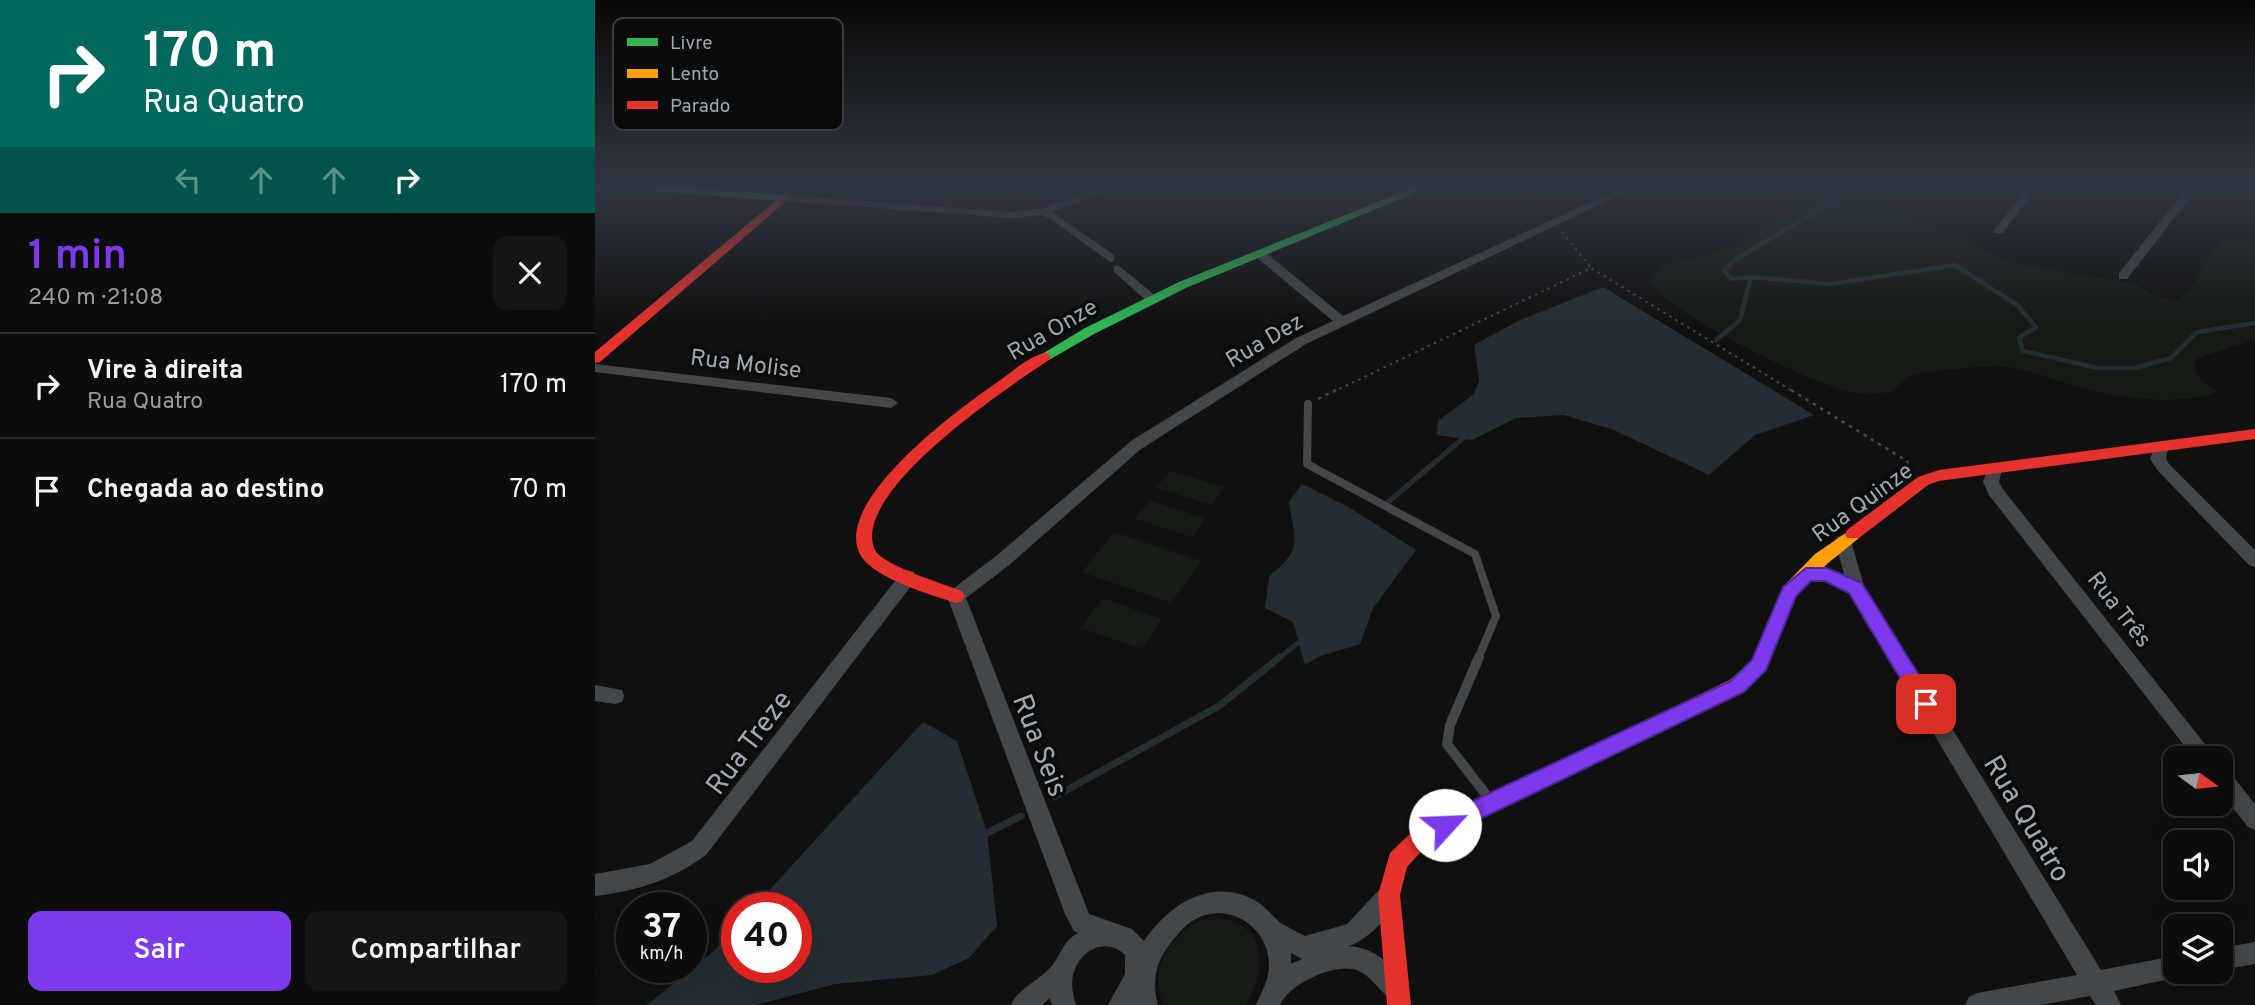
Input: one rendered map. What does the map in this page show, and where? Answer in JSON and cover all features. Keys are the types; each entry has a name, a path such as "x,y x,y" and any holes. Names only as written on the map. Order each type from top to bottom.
{"street":[{"path":"595,359 744,233"},
{"path":"1079,233 1153,300"},
{"name":"Rua Onze","path":"956,596 874,562 863,540 866,520 882,492 931,440 980,400 1098,327 1153,300 1312,233"},
{"name":"Rua Dez","path":"956,596 1002,561 1146,438 1301,341 1534,233"},
{"path":"2123,276 2157,233"},
{"path":"1260,254 1342,322"},
{"name":"Rua Molise","path":"595,368 891,403"},
{"name":"Rua Quinze","path":"1389,895 1398,862 1422,836 1737,687 1759,665 1789,592 1843,541 1923,481 1994,469 2255,435"},
{"path":"2161,447 2158,459 2164,468 2255,560"},
{"path":"2125,452 2164,468"},
{"path":"1994,469 1991,482 1995,491"},
{"name":"Rua Três","path":"1958,474 1995,491 2197,746"},
{"name":"Rua Quatro","path":"1843,541 1856,588 2109,1005"},
{"path":"1806,574 1827,574 1856,588"},
{"name":"Rua Treze","path":"595,885 642,880 667,870 699,848 908,577"},
{"name":"Rua Seis","path":"956,596 1076,914"},
{"path":"595,693 615,696"},
{"path":"2233,792 2255,820"},
{"path":"1272,930 1304,948 1329,941 1354,933 1389,895"},
{"path":"1389,895 1398,998"},
{"path":"1023,1005 1062,968 1085,940 1115,933 1148,934 1198,905 1218,900 1240,902 1259,913 1272,930 1279,952 1279,977 1271,997"},
{"path":"1076,914 1082,923 1115,933 1137,950 1139,964 1131,991 1121,1005"},
{"path":"1064,1005 1059,990 1062,968 1076,929 1076,914"},
{"path":"1146,1005 1143,978 1150,954 1171,923"},
{"path":"2233,957 2255,953"},
{"path":"1271,997 1306,967 1351,956 1370,964 1398,998"},
{"path":"1977,1005 2163,970"}],"lane":[{"path":"1308,404 1307,464 1475,554 1496,616 1450,725 1447,744 1492,803"}],"path":[{"path":"1563,233 1591,268 1907,461 1909,491"},
{"path":"1308,404 1591,268"}],"shaded area":[{"path":"1756,233 1954,233 2005,262 2135,284 2153,295 2175,301 2192,287 2219,244 2230,239 2255,242 2255,340 2198,358 2194,363 2197,373 2204,383 2218,391 2184,399 2125,397 2000,366 1916,374 1888,392 1875,394 1847,391 1772,361 1741,345 1683,311 1649,281 1654,274 1668,266 1721,251"},
{"path":"1603,287 1814,415 1755,435 1709,475 1614,430 1564,415 1516,418 1472,440 1437,435 1438,421 1474,394 1479,381 1474,345 1518,321"},
{"path":"1170,471 1225,487 1212,505 1156,488"},
{"path":"1302,484 1350,508 1416,550 1373,608 1360,644 1318,657 1305,665 1293,622 1265,608 1269,576 1292,551 1294,536 1289,502"},
{"path":"1150,501 1206,518 1192,537 1135,519"},
{"path":"1114,532 1201,561 1171,603 1082,572"},
{"path":"1103,598 1162,619 1141,649 1081,628"},
{"path":"923,722 957,741 987,832 997,926 969,958 932,975 835,984 756,1005 647,1005 674,983 707,983 707,956 721,944 721,983 812,983 812,892 768,892"},
{"path":"1213,917 1244,927 1258,948 1258,976 1246,1005 1164,1005 1158,976 1167,950 1187,929"}],"waterway":[{"path":"1751,277 1732,279 1724,270 1736,259 1780,233"},
{"path":"1751,277 1831,284 1955,265 2017,305 2036,327 2019,338 2023,351 2098,368 2135,368 2171,358 2197,332 2255,323"},
{"path":"1716,340 1740,320 1751,277"},
{"path":"1387,503 1467,435"},
{"path":"1278,659 1302,640"},
{"path":"1054,797 1219,706 1280,657"},
{"path":"983,835 1021,816"}],"traffic: fast":[{"path":"1044,357 1183,284 1306,233"}],"traffic: slow":[{"path":"1608,748 1737,686 1759,665 1789,592 1821,559 1853,534"}],"traffic: jam":[{"path":"595,359 744,233"},
{"path":"956,596 907,577 873,559 867,552 864,528 876,501 899,472 929,443 995,390 1044,357"},
{"path":"1853,534 1923,481 1939,476 2255,434"},
{"path":"1399,1005 1389,895 1398,861 1422,836 1608,748"}],"route":[{"path":"1445,825 1737,687 1759,665 1789,592 1806,574 1827,574 1856,588 1926,704"}]}
